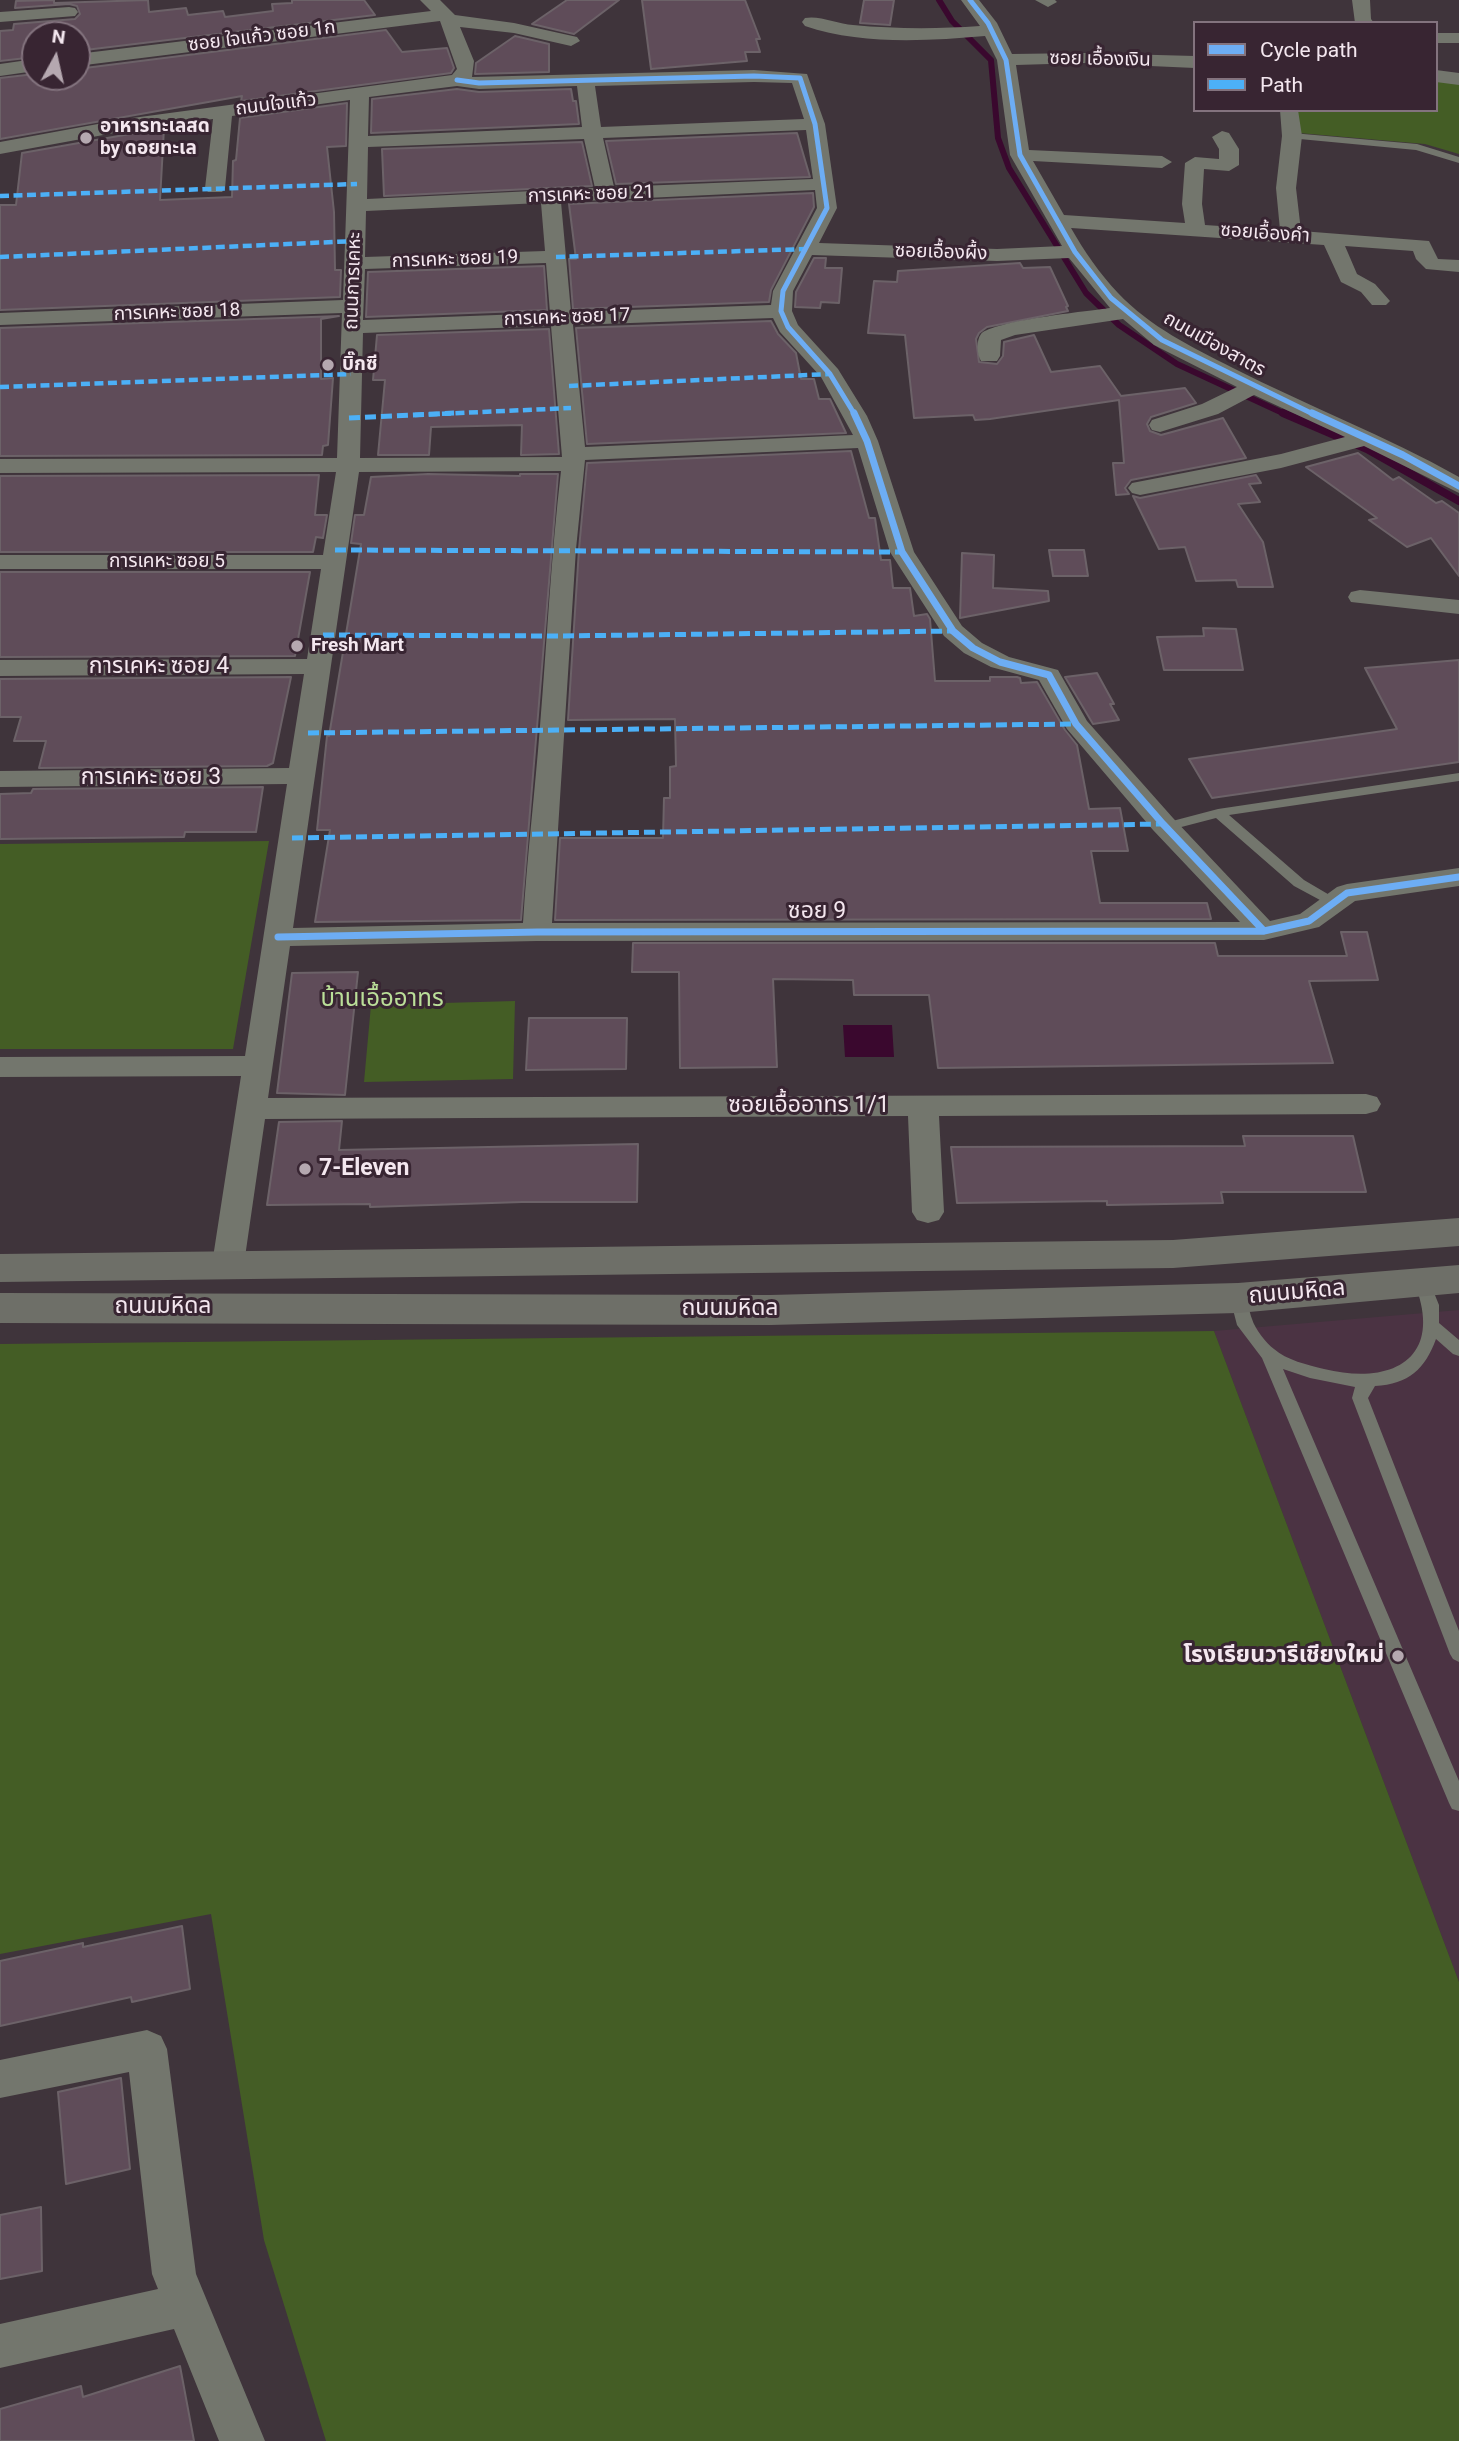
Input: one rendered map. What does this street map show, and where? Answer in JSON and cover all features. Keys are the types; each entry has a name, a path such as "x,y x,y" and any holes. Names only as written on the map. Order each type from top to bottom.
{"main road":[{"name":"ถนนมหิดล","path":"0,1268 1160,1254 1459,1232"},
{"name":"ถนนมหิดล","path":"0,1308 770,1310 1238,1298 1440,1281"}],"street":[{"path":"429,0 447,17 466,61 463,77 457,80"},
{"name":"ถนนเมืองสาตร","path":"970,0 986,31 1006,60 1020,155 1059,221 1062,253 1111,298 1121,313 1162,340 1354,442 1459,486"},
{"path":"1361,0 1363,21"},
{"path":"0,18 69,6"},
{"name":"ซอย ใจแก้ว ซอย 1ก","path":"91,58 447,17 571,41"},
{"path":"811,22 821,27 944,33 986,31"},
{"path":"1438,38 1459,38"},
{"name":"ซอย เอื้องเงิน","path":"1006,60 1193,62"},
{"path":"0,70 21,67"},
{"path":"1438,76 1459,79"},
{"path":"584,78 592,132 607,194"},
{"name":"ถนนใจแก้ว","path":"1,153 125,125 457,80 487,83 584,78 800,78 814,124"},
{"name":"ถนนการเคหะ","path":"229,1264 348,467 360,95"},
{"path":"215,188 223,111"},
{"path":"1289,112 1292,136 1286,188 1291,236"},
{"path":"359,142 814,124 827,208 791,274 783,292 781,311 788,327 830,374 856,416 867,441 902,552 953,631 973,648 1000,662 1049,675 1076,724 1166,827 1264,930"},
{"path":"1196,229 1192,204 1195,163 1229,164 1229,149 1222,137"},
{"path":"1020,155 1162,162"},
{"name":"การเคหะ ซอย 21","path":"357,205 825,184"},
{"path":"537,932 542,835 553,729 573,459 550,196"},
{"name":"ซอยเอื้องคำ","path":"1059,221 1422,245 1426,259 1433,265 1459,266"},
{"path":"1331,239 1348,278 1368,288 1379,302"},
{"name":"ซอยเอื้องผื้ง","path":"807,249 1062,253"},
{"name":"การเคหะ ซอย 19","path":"355,263 556,257"},
{"name":"การเคหะ ซอย 17","path":"353,316 562,318 781,311"},
{"path":"989,356 990,337 1011,329 1121,313"},
{"name":"การเคหะ ซอย 18","path":"0,319 353,316"},
{"path":"1160,425 1251,389"},
{"path":"0,466 348,467 573,459 867,441"},
{"path":"1140,488 1277,463 1354,442"},
{"name":"การเคหะ ซอย 5","path":"0,562 333,562"},
{"path":"1360,597 1459,607"},
{"name":"การเคหะ ซอย 4","path":"0,668 318,666"},
{"name":"การเคหะ ซอย 3","path":"0,779 302,776"},
{"path":"1340,898 1459,877"},
{"name":"ซอย 9","path":"278,937 537,932 1264,930 1309,921 1340,898"},
{"path":"9,1067 258,1066"},
{"name":"ซอยเอื้ออาทร 1/1","path":"252,1109 1366,1104"},
{"path":"923,1106 928,1212"},
{"path":"0,2079 148,2049 174,2274 242,2441"},
{"path":"0,2346 188,2304"}],"lane":[{"path":"1292,136 1417,148 1459,160"},
{"path":"1166,827 1219,813 1459,778"},
{"path":"1219,813 1299,883 1340,898"},
{"path":"1269,1354 1295,1368 1321,1377 1370,1381 1411,1367 1420,1358 1428,1342 1432,1309 1440,1281"},
{"path":"1238,1298 1245,1325 1269,1354 1459,1803"},
{"path":"1430,1324 1459,1350"},
{"path":"1370,1381 1363,1388 1360,1398 1459,1654"}],"shaded area":[{"path":"843,1025 892,1025 894,1057 845,1057"},
{"name":"โรงเรียนวารีเชียงใหม่","path":"1459,1310 1459,1982 1214,1331"}],"green space":[{"path":"1438,79 1459,82 1459,154 1425,144 1299,133 1296,112 1438,112"},
{"path":"269,841 233,1049 0,1049 0,844"},
{"path":"515,1001 513,1079 364,1082 371,1005"},
{"path":"1214,1331 1459,1982 1459,2441 326,2441 264,2240 211,1914 0,1954 0,1344"}],"building":[{"path":"54,0 54,3 148,0 149,12 186,8 188,15 223,11 225,17 273,11 272,4 292,3 292,0 364,0 375,15 91,49 91,21 51,21 75,19 80,14 77,6 69,4 15,8 16,1"},
{"path":"567,0 619,0 574,34 532,24"},
{"path":"642,0 745,0 760,39 756,39 760,52 745,52 747,61 651,69"},
{"path":"864,0 894,0 890,25 860,23"},
{"path":"21,23 21,59 0,61 0,31 13,30 14,24"},
{"path":"386,30 402,52 447,48 454,68 451,73 241,101 242,96 0,139 0,78 21,76 21,91 91,91 91,67"},
{"path":"515,36 549,44 549,72 475,74 476,63"},
{"path":"457,89 479,92 571,89 573,101 576,101 579,124 371,133 372,99"},
{"path":"347,103 346,146 327,147 334,212 335,270 341,270 340,297 0,310 0,205 16,205 22,153 164,128 160,200 232,197 233,161 236,160 240,118"},
{"path":"797,133 810,177 616,184 606,141"},
{"path":"582,142 592,186 384,196 382,149"},
{"path":"813,193 814,207 771,290 769,302 573,309 569,259 576,259 569,204"},
{"path":"814,258 826,258 825,268 842,268 839,303 821,302 820,308 795,307 796,292"},
{"path":"1020,263 1023,268 1050,267 1068,311 987,327 976,339 979,362 997,364 1003,356 1004,342 1034,335 1051,372 1100,366 1121,396 1185,388 1196,403 1151,417 1147,424 1150,431 1161,435 1223,418 1246,458 1131,480 1125,488 1129,494 1116,495 1113,463 1124,463 1119,400 990,419 975,420 973,415 914,418 905,335 868,333 874,281 897,282 898,271"},
{"path":"544,266 547,310 366,317 368,272"},
{"path":"339,316 321,319 321,379 333,378 328,445 323,446 322,455 0,456 0,328"},
{"path":"771,321 778,334 796,353 801,379 814,379 819,399 830,399 846,433 587,444 576,328"},
{"path":"549,329 559,454 521,455 522,425 431,427 429,455 378,455 385,380 373,380 377,335"},
{"path":"851,451 869,518 875,518 881,560 890,560 893,588 910,588 914,616 927,614 930,619 935,681 990,681 990,677 1017,677 1021,683 1037,682 1077,745 1089,809 1120,808 1128,851 1091,851 1100,903 1207,903 1211,919 555,920 560,838 663,838 664,798 670,798 670,767 676,766 675,719 568,720 587,463"},
{"path":"1358,453 1393,480 1399,477 1436,503 1442,501 1459,513 1459,576 1431,538 1407,547 1369,520 1377,518 1306,467"},
{"path":"558,474 521,920 315,922 330,830 317,830 327,736 361,544 351,543 355,515 364,515 371,477"},
{"path":"319,475 315,515 327,515 323,538 316,537 313,552 0,552 0,476"},
{"path":"1256,475 1261,483 1249,484 1260,502 1238,504 1263,542 1273,587 1238,587 1236,580 1196,581 1185,547 1159,549 1133,496 1140,498"},
{"path":"1049,550 1084,550 1088,576 1053,576"},
{"path":"962,553 994,555 993,588 1048,591 1049,601 960,618"},
{"path":"0,572 310,572 295,656 0,657"},
{"path":"1203,628 1236,629 1243,670 1164,670 1157,637 1204,636"},
{"path":"1459,660 1459,762 1212,798 1189,759 1397,729 1365,668"},
{"path":"1097,673 1114,704 1110,704 1119,720 1093,724 1065,677"},
{"path":"291,677 273,763 267,766 39,768 46,741 14,741 21,717 0,717 0,679"},
{"path":"263,787 256,832 185,832 184,837 0,839 0,794 31,793 33,789"},
{"path":"1341,932 1367,932 1378,980 1309,981 1333,1063 938,1068 929,995 854,995 853,980 773,979 777,1067 680,1068 679,972 632,972 633,943 1215,943 1218,956 1347,956"},
{"path":"358,972 345,1095 277,1093 292,973"},
{"path":"529,1018 627,1018 626,1069 526,1070"},
{"path":"342,1121 339,1150 638,1144 637,1202 522,1202 370,1207 370,1204 267,1205 279,1122"},
{"path":"1243,1136 1353,1136 1366,1192 1221,1192 1223,1203 957,1203 951,1147 1245,1146"},
{"path":"182,1926 190,1989 132,2002 131,1997 0,2026 0,1961"},
{"path":"121,2078 130,2169 66,2184 58,2092"},
{"path":"41,2207 42,2271 0,2279 0,2215"},
{"path":"180,2366 194,2441 0,2441 0,2409 81,2386 83,2397"}],"waterway":[{"path":"939,0 952,21 991,60 998,138 1009,168 1086,293 1119,325 1177,364 1287,415"},
{"path":"1283,413 1367,449 1459,501"}],"marked path":[{"path":"0,196 357,184"},
{"path":"0,257 355,241"},
{"path":"556,257 807,249"},
{"path":"0,387 351,374"},
{"path":"569,386 830,374"},
{"path":"349,418 571,408"},
{"path":"335,550 902,552"},
{"path":"323,635 560,636 953,631"},
{"path":"308,733 1076,724"},
{"path":"292,838 1163,824"}],"cycle path":[{"path":"970,0 988,23 1006,60 1020,155 1075,252 1111,298 1162,340 1254,387 1403,455 1459,486"},
{"path":"457,80 479,83 754,76 800,78 815,124 827,208 783,291 781,311 788,327 830,374 856,416 867,441 902,552 953,631 973,648 1000,662 1049,675 1076,724 1163,824 1264,931"},
{"path":"278,937 537,932 1264,931 1309,921 1347,893 1459,877"}],"place":[{"name":"อาหารทะเลสด by ดอยทะเล","path":"86,138"},
{"name":"บิ๊กซี","path":"328,365"},
{"name":"Fresh Mart","path":"297,646"},
{"name":"7-Eleven","path":"305,1169"},
{"name":"โรงเรียนวารีเชียงใหม่","path":"1398,1656"}],"district":[{"name":"บ้านเอื้ออาทร","path":"382,1000"}]}
